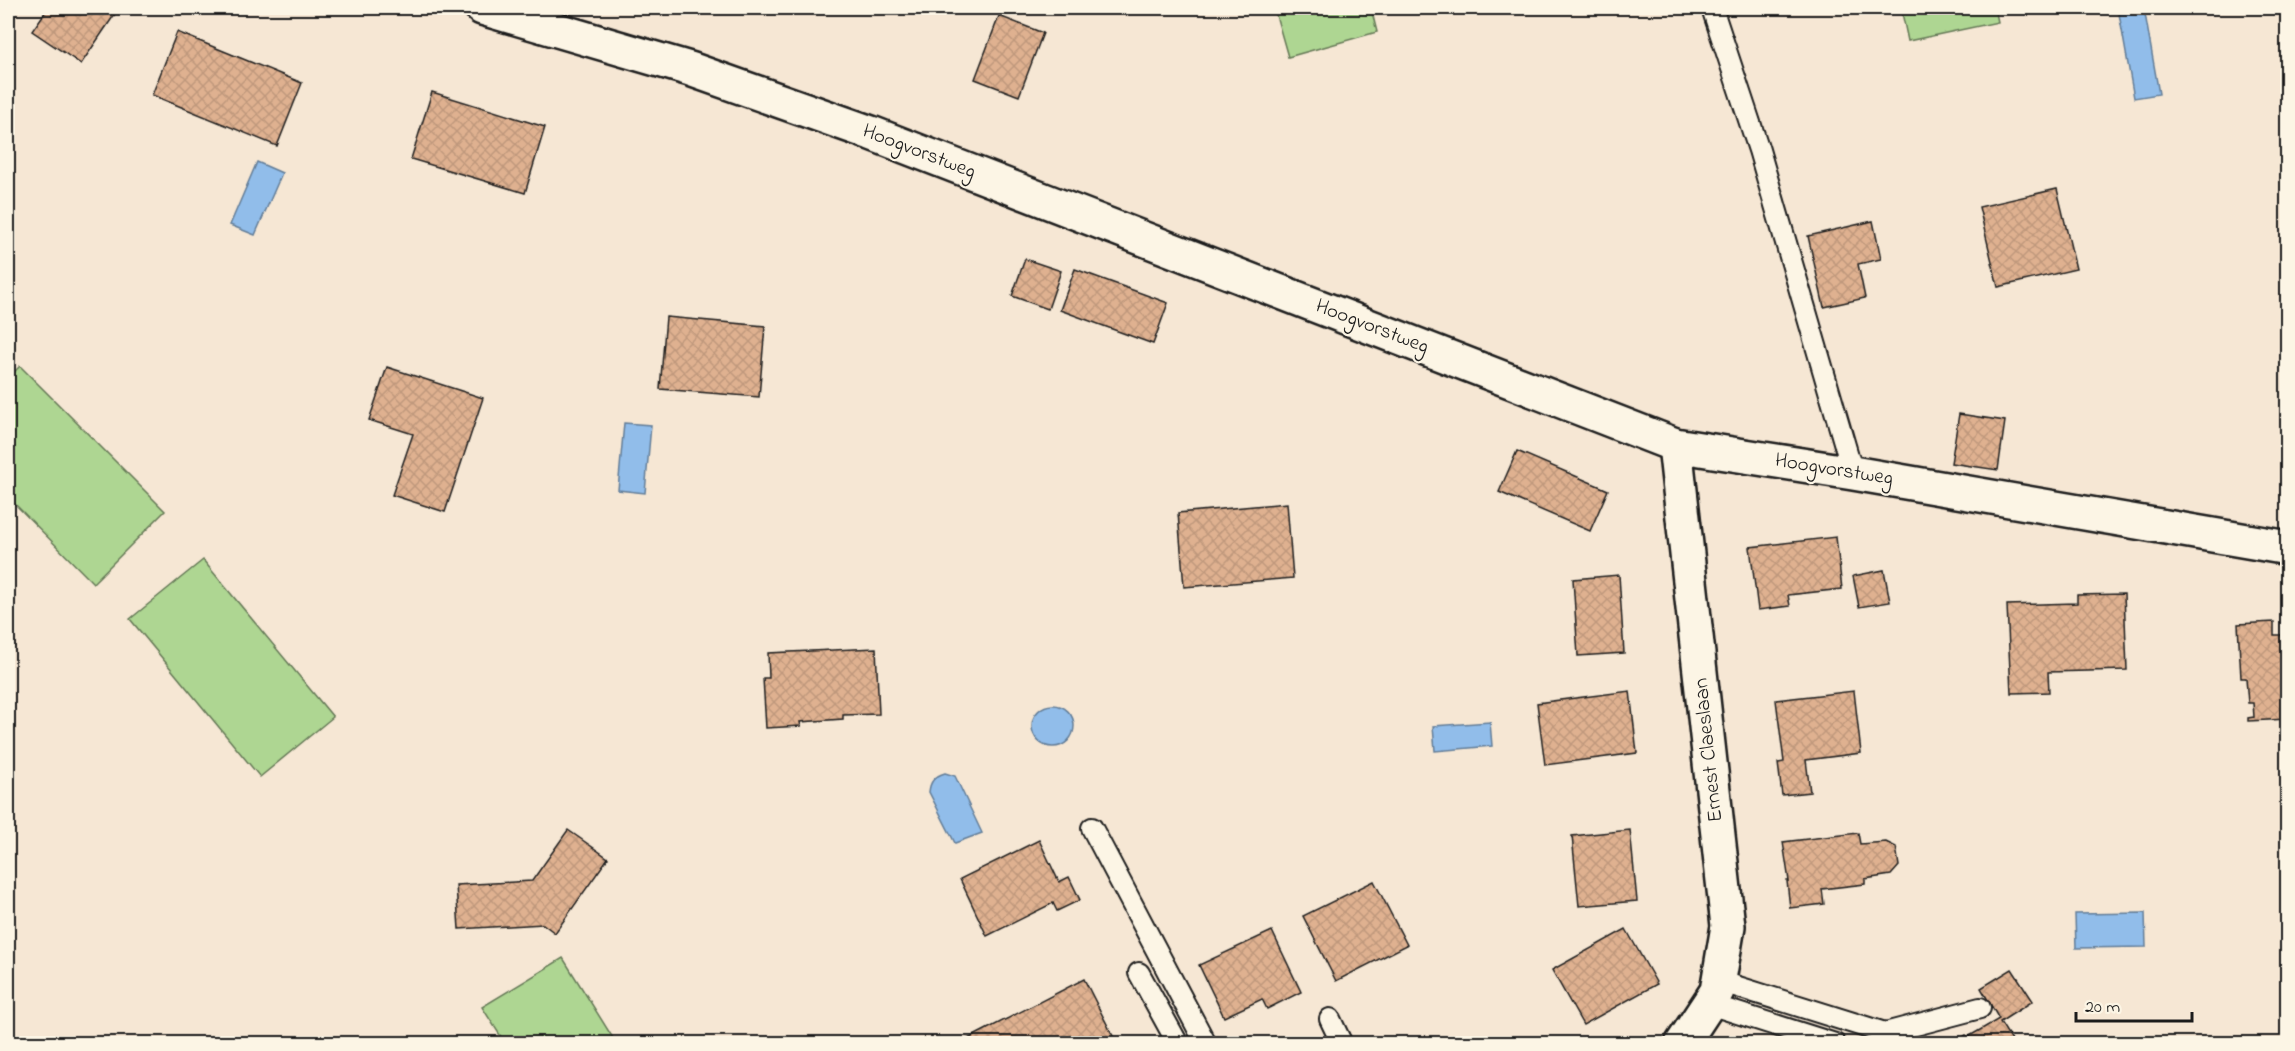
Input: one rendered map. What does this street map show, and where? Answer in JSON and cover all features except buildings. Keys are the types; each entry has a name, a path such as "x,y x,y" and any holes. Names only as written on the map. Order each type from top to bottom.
{"street":[{"name":"Hoogvorstweg","path":"482,8 690,69 870,133 1675,445 1853,472 2288,548"},
{"name":"Ernest Claeslaan","path":"1675,445 1728,926 1714,992 1682,1044"}],"lane":[{"path":"1712,8 1759,150 1853,472"},
{"path":"1092,828 1206,1044"},
{"path":"1139,973 1178,1044"},
{"path":"1714,992 1885,1033 1980,1008"},
{"path":"1714,992 1835,1044"},
{"path":"1330,1019 1342,1044"}],"green space":[{"path":"1274,8 1371,8 1377,32 1288,57"},
{"path":"1901,8 1995,8 1998,22 1908,41"},
{"path":"20,366 165,511 93,583 8,497 8,378"},
{"path":"203,560 333,717 260,777 130,619"},
{"path":"563,958 616,1043 505,1043 482,1007"}],"water":[{"path":"2118,8 2144,8 2159,94 2134,98"},
{"path":"257,162 282,173 255,235 230,225"},
{"path":"624,423 651,425 645,493 618,490"},
{"path":"1053,705 1068,711 1074,726 1068,741 1053,747 1038,741 1032,726 1038,711"},
{"path":"1490,722 1492,746 1435,751 1433,726"},
{"path":"945,773 955,776 982,833 955,843 929,792 934,780"},
{"path":"2145,913 2146,947 2076,948 2075,914"}]}
